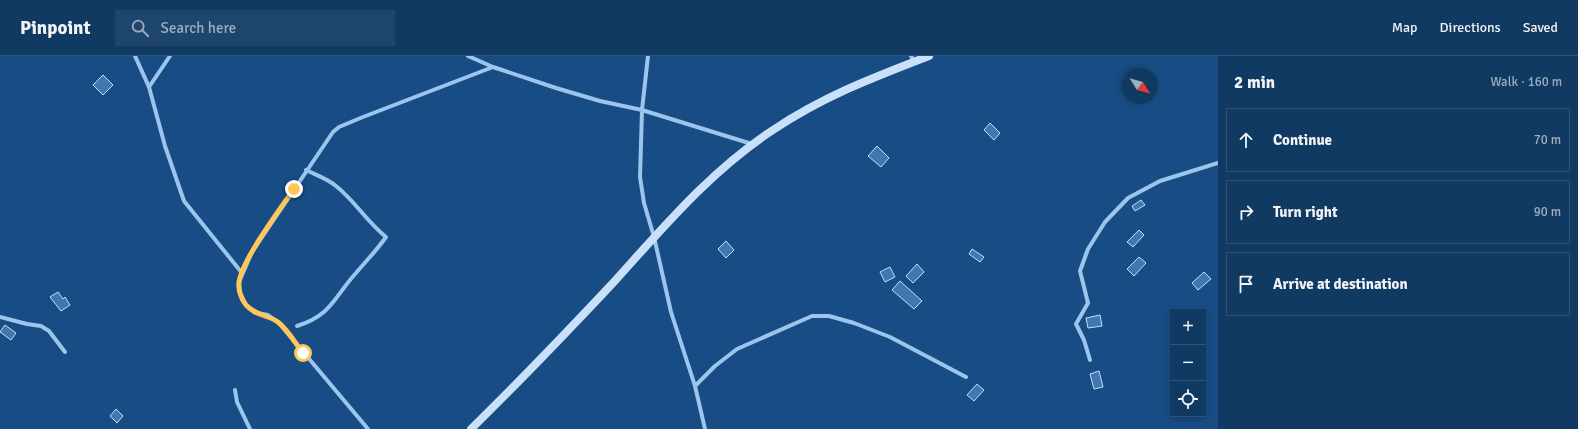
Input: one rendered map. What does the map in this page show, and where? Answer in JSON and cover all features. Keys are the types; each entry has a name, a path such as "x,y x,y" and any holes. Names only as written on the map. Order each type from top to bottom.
{"main road":[{"path":"471,429 567,332 654,237 710,181 754,144 772,130 809,107 912,59 928,56"}],"street":[{"path":"136,56 149,87 165,146 184,201 242,273"},
{"path":"149,87 170,56"},
{"path":"468,56 493,67 556,88 600,101 642,110 754,144"},
{"path":"648,56 642,110 640,177 644,203 654,237 670,312 695,386 705,429"},
{"path":"368,429 279,323 268,315 257,313 246,305 240,293 239,282 242,273 252,252 306,170 326,140 339,127 493,67"},
{"path":"1090,360 1084,340 1076,324 1088,303 1080,271 1088,249 1102,227 1128,198 1160,181 1218,163"},
{"path":"298,326 324,314 355,273 371,258 386,237 372,226 356,206 335,185 306,170"},
{"path":"695,386 715,366 737,349 812,316 829,316 854,322 890,337 966,377"},
{"path":"0,317 7,317 27,324 41,326 49,331 65,352"},
{"path":"235,390 237,402 250,429"}],"building":[{"path":"103,75 113,85 103,95 93,85"},
{"path":"990,123 1000,133 994,140 984,130"},
{"path":"877,146 889,158 881,167 868,156"},
{"path":"1141,200 1145,205 1135,211 1132,206"},
{"path":"1139,230 1144,235 1133,247 1127,242"},
{"path":"726,241 734,250 726,258 718,249"},
{"path":"972,249 984,257 980,262 969,254"},
{"path":"1139,257 1146,263 1134,276 1127,269"},
{"path":"917,264 924,272 913,283 906,276"},
{"path":"890,267 895,277 885,282 880,272"},
{"path":"1204,272 1211,279 1198,290 1192,283"},
{"path":"900,281 922,301 914,309 892,290"},
{"path":"58,292 63,299 65,297 70,305 61,311 50,297"},
{"path":"1100,315 1102,326 1088,328 1086,318"},
{"path":"5,325 16,333 11,340 0,332"},
{"path":"1099,371 1103,387 1094,389 1090,374"},
{"path":"977,384 984,390 974,401 967,395"},
{"path":"116,409 123,416 117,423 110,416"}],"route":[{"path":"294,189 252,252 239,282 240,293 246,305 257,313 268,315 279,323 303,353"}]}
